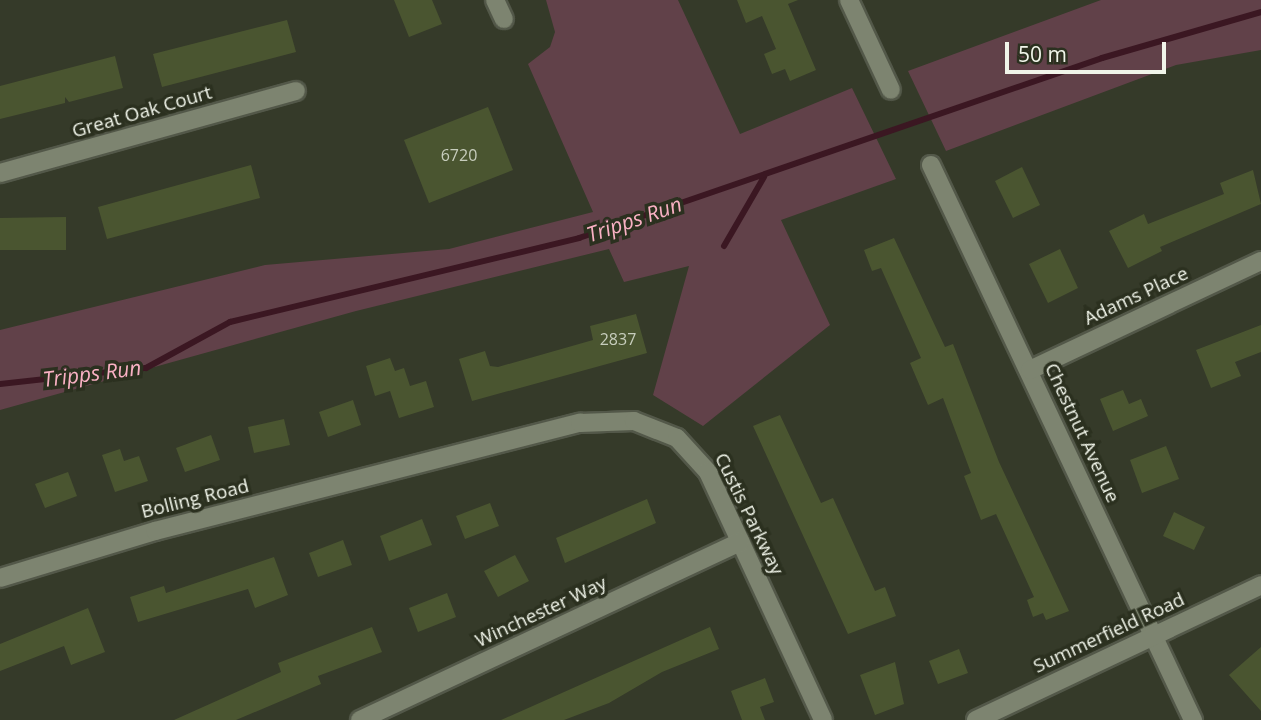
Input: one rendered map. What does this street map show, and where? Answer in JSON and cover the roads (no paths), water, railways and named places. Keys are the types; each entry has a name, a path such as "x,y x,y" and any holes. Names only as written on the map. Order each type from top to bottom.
{"street":[{"path":"495,0 504,19"},
{"path":"849,0 891,90"},
{"name":"Great Oak Court","path":"0,173 296,91"},
{"name":"Chestnut Avenue","path":"931,165 1193,720"},
{"name":"Adams Place","path":"1030,370 1261,261"},
{"name":"Custis Parkway","path":"403,469 580,423 634,421 667,433 694,454 740,542 823,720"},
{"name":"Bolling Road","path":"0,578 115,542 403,469"},
{"name":"Winchester Way","path":"360,720 740,542"},
{"name":"Summerfield Road","path":"976,720 1261,585"}],"waterway":[{"name":"Tripps Run","path":"0,384 146,368 230,322 579,238 1102,58 1261,12"},
{"path":"724,246 764,177"}]}
